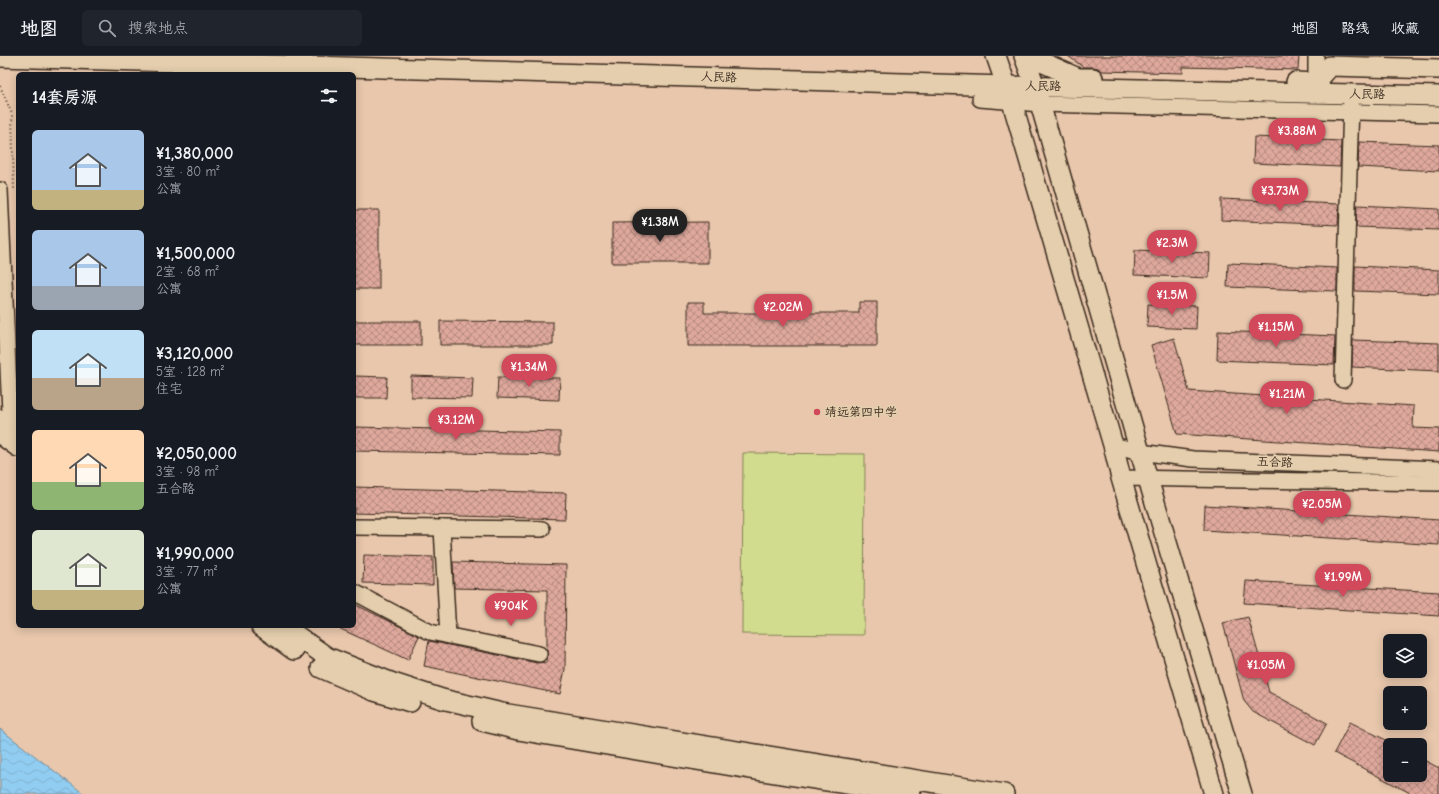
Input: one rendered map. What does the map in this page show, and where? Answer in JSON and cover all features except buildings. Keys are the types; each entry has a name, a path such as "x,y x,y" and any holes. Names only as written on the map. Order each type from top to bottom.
{"main road":[{"path":"996,56 1009,94 1113,445 1121,478 1214,794"},
{"path":"1024,56 1038,95 1140,452 1242,794"},
{"name":"人民路","path":"1028,56 1078,78 1316,87 1350,102 1439,96"},
{"name":"人民路","path":"0,57 312,70 1038,95 1316,87"},
{"path":"1316,87 1330,66 1439,69"},
{"path":"270,628 291,633 327,657 393,683 442,699 487,709 1004,794"},
{"path":"291,633 318,667 374,691 431,709 526,731 762,771 911,794"}],"street":[{"path":"1316,56 1316,87"},
{"path":"980,99 1009,94"},
{"path":"1038,95 1350,102 1439,114"},
{"path":"1343,380 1350,102"},
{"path":"0,190 10,433"},
{"name":"五合路","path":"1113,445 1140,452 1193,459 1439,469"},
{"name":"五合路","path":"1121,478 1439,483"},
{"path":"356,527 542,529"},
{"path":"442,528 448,636"},
{"path":"356,593 430,632 539,654"}],"green space":[{"path":"743,453 865,454 864,635 742,634"}],"water":[{"path":"0,729 84,794 0,794"}],"place":[{"name":"靖远第四中学","path":"817,412"}]}
